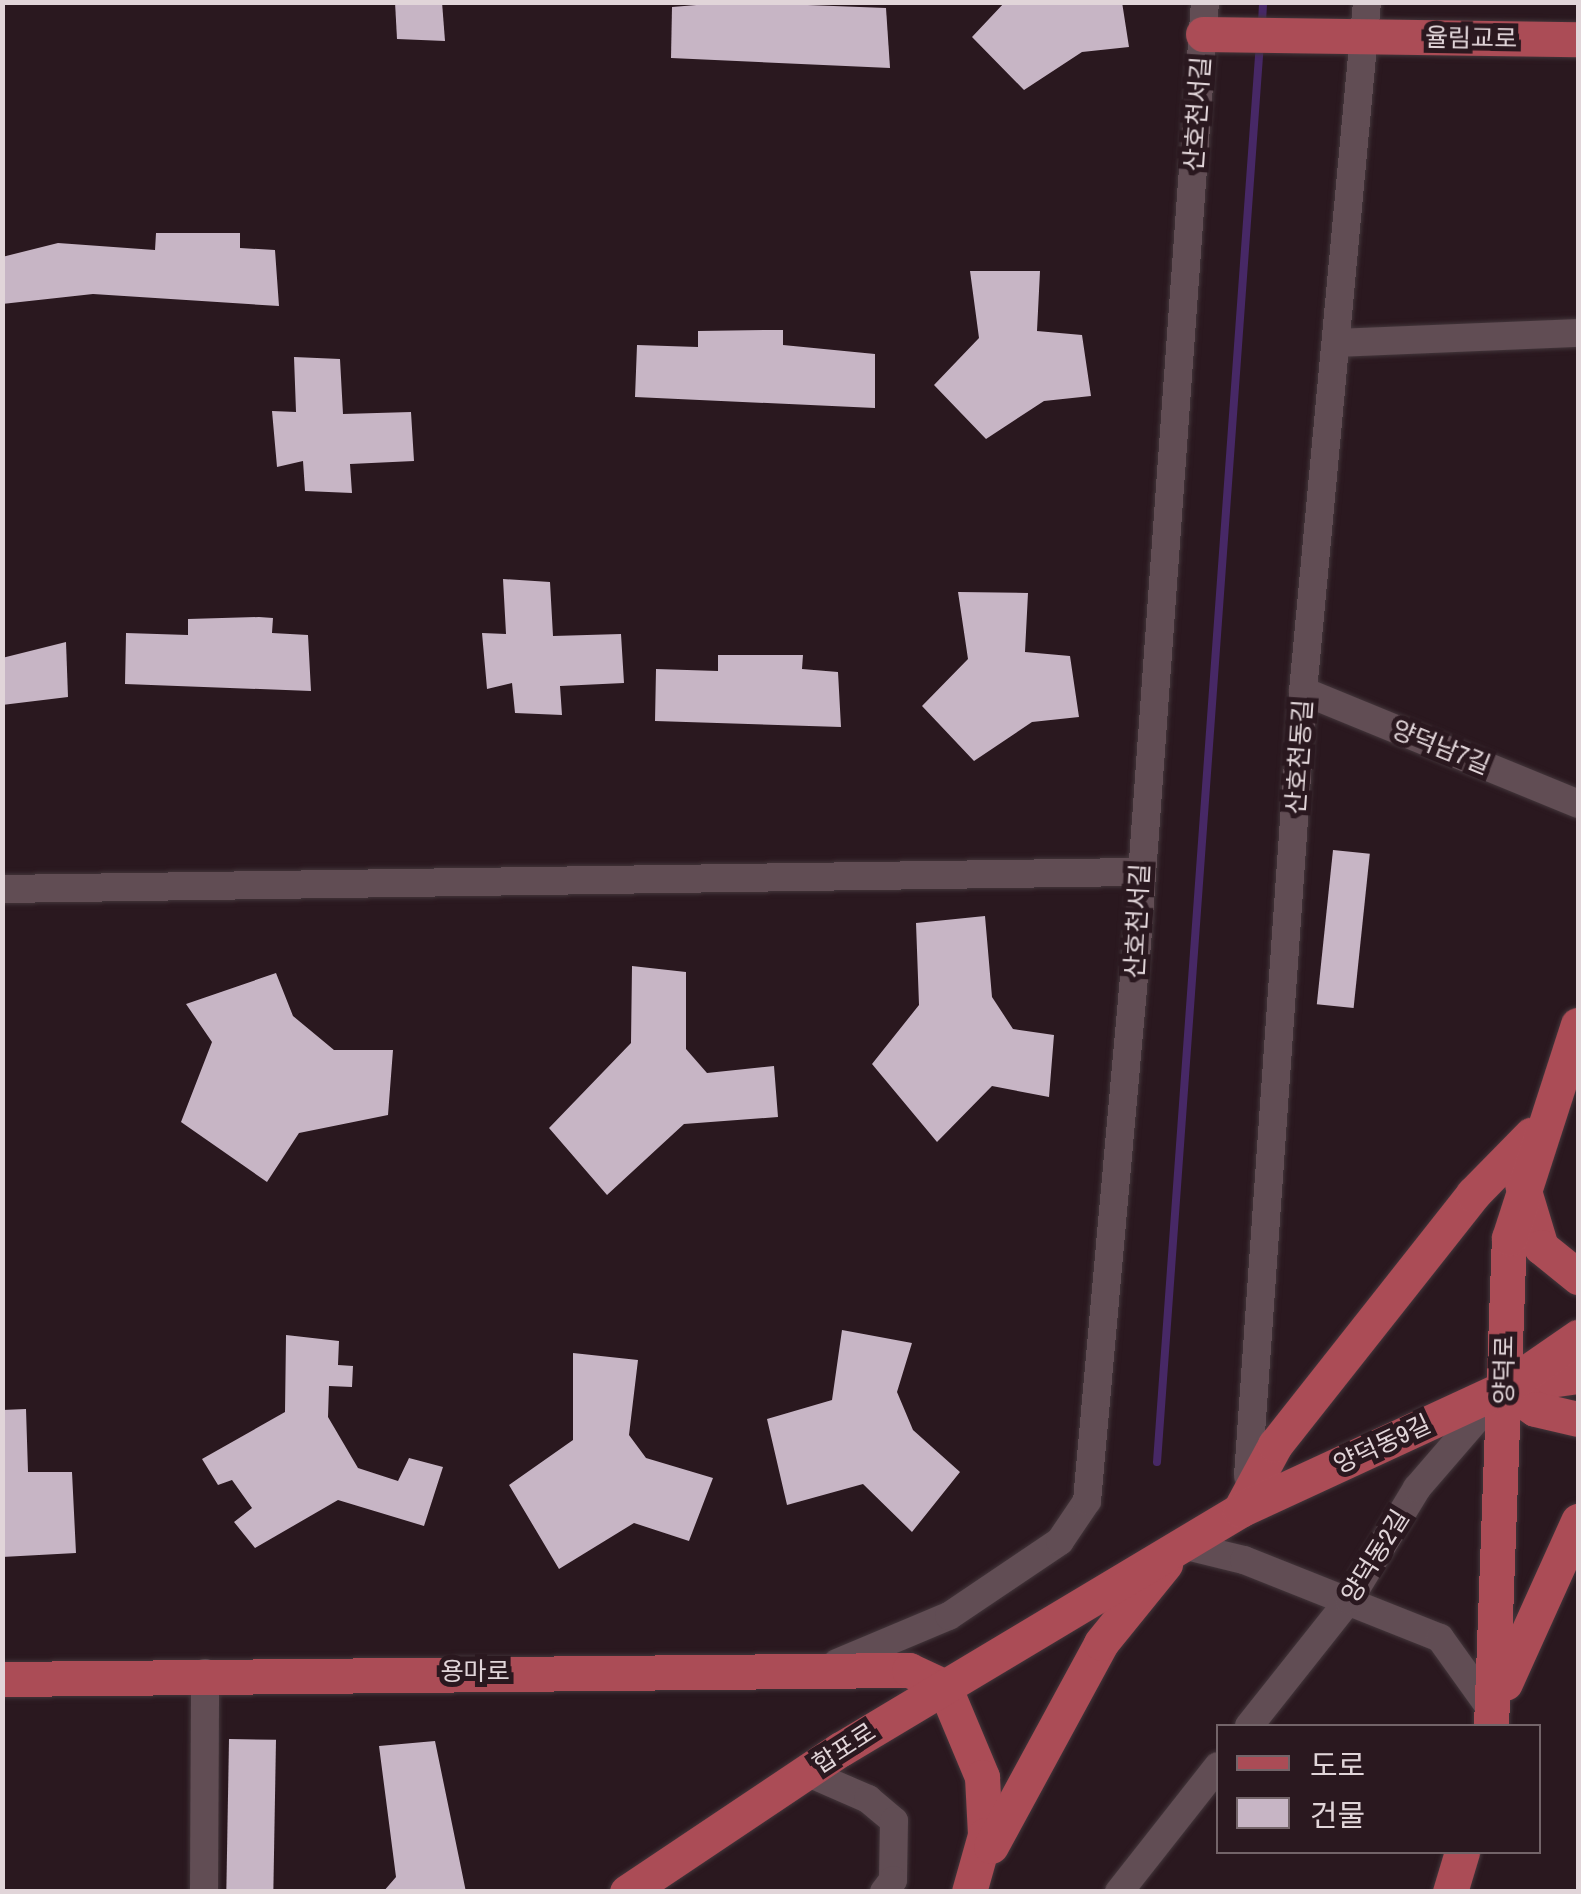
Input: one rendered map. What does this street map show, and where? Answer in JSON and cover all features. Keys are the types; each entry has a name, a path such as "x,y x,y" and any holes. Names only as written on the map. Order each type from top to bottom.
{"main road":[{"name":"율림교로","path":"1204,18 1245,34 1365,20 1578,39"},
{"name":"양덕로","path":"1492,1719 1508,1238 1521,1180 1578,1025"},
{"path":"1240,1510 1275,1445 1474,1194 1539,1127"},
{"path":"1521,1180 1541,1248 1578,1278"},
{"name":"양덕동9길","path":"1066,1612 1240,1510 1504,1388 1578,1336"},
{"path":"1504,1388 1578,1376"},
{"path":"1504,1388 1536,1409 1578,1419"},
{"path":"1492,1719 1578,1521"},
{"path":"972,1887 1101,1643 1174,1549"},
{"name":"합포로","path":"627,1892 806,1772 1066,1612"},
{"name":"용마로","path":"2,1678 899,1668 944,1686"},
{"path":"944,1686 986,1792 972,1887"},
{"path":"1450,1892 1461,1854"}],"street":[{"name":"산호천서길","path":"803,1670 940,1622 1060,1542 1084,1512 1204,18"},
{"name":"산호천동길","path":"1240,1510 1256,1444 1303,691 1365,20"},
{"path":"1338,343 1578,333"},
{"name":"양덕남7길","path":"1303,691 1578,804"},
{"path":"2,889 1062,867 1138,872"},
{"name":"양덕동2길","path":"1251,1724 1349,1600 1417,1488 1504,1388"},
{"path":"1174,1549 1349,1600 1440,1638 1492,1719"},
{"path":"204,1892 205,1673"},
{"path":"1120,1892 1216,1769"},
{"path":"806,1772 868,1799 894,1821 892,1880 884,1892"}],"building":[{"path":"395,2 442,2 445,41 397,39"},
{"path":"733,2 886,8 890,68 671,58 672,7"},
{"path":"1005,2 1122,2 1129,47 1082,52 1024,90 972,37"},
{"path":"156,233 240,233 240,248 275,250 279,306 93,294 2,304 2,257 58,243 155,250"},
{"path":"970,271 1040,271 1037,331 1082,335 1091,396 1044,401 986,439 934,385 979,338"},
{"path":"783,330 783,345 875,354 875,408 635,397 637,345 698,347 698,331"},
{"path":"294,357 340,359 343,414 411,412 414,461 350,464 352,493 305,491 303,461 277,467 272,411 296,412"},
{"path":"503,579 550,582 553,636 621,634 624,683 560,686 562,715 515,713 512,683 487,689 482,633 506,634"},
{"path":"958,592 1028,593 1025,652 1070,656 1079,717 1032,722 974,761 922,706 968,659"},
{"path":"273,618 272,633 308,635 311,691 125,684 126,633 188,635 188,619"},
{"path":"66,642 68,697 2,705 2,658"},
{"path":"718,655 803,655 802,669 838,672 841,727 655,721 656,669 718,671"},
{"path":"1333,850 1370,854 1354,1008 1317,1004"},
{"path":"985,916 992,997 1013,1029 1054,1035 1049,1097 992,1086 937,1142 872,1064 919,1005 916,923"},
{"path":"632,966 686,972 686,1049 707,1073 774,1066 778,1117 684,1124 607,1195 549,1128 631,1043"},
{"path":"276,973 293,1016 334,1050 393,1050 388,1115 299,1133 267,1182 181,1122 212,1042 186,1004"},
{"path":"842,1330 912,1343 897,1392 913,1430 960,1472 912,1532 863,1484 787,1505 767,1419 832,1400"},
{"path":"286,1335 339,1341 338,1365 353,1366 352,1387 329,1386 328,1417 358,1468 398,1481 409,1458 443,1467 424,1526 338,1500 255,1548 234,1522 252,1508 232,1480 218,1485 202,1459 285,1412"},
{"path":"573,1353 638,1360 629,1435 646,1458 713,1478 689,1541 634,1523 559,1569 509,1485 573,1440"},
{"path":"26,1409 28,1472 72,1472 76,1553 2,1557 2,1410"},
{"path":"229,1739 276,1740 273,1892 226,1892"},
{"path":"435,1741 466,1892 383,1892 396,1877 379,1746"}],"waterway":[{"path":"1262,23 1263,2"},
{"path":"1157,1462 1260,42"}]}
